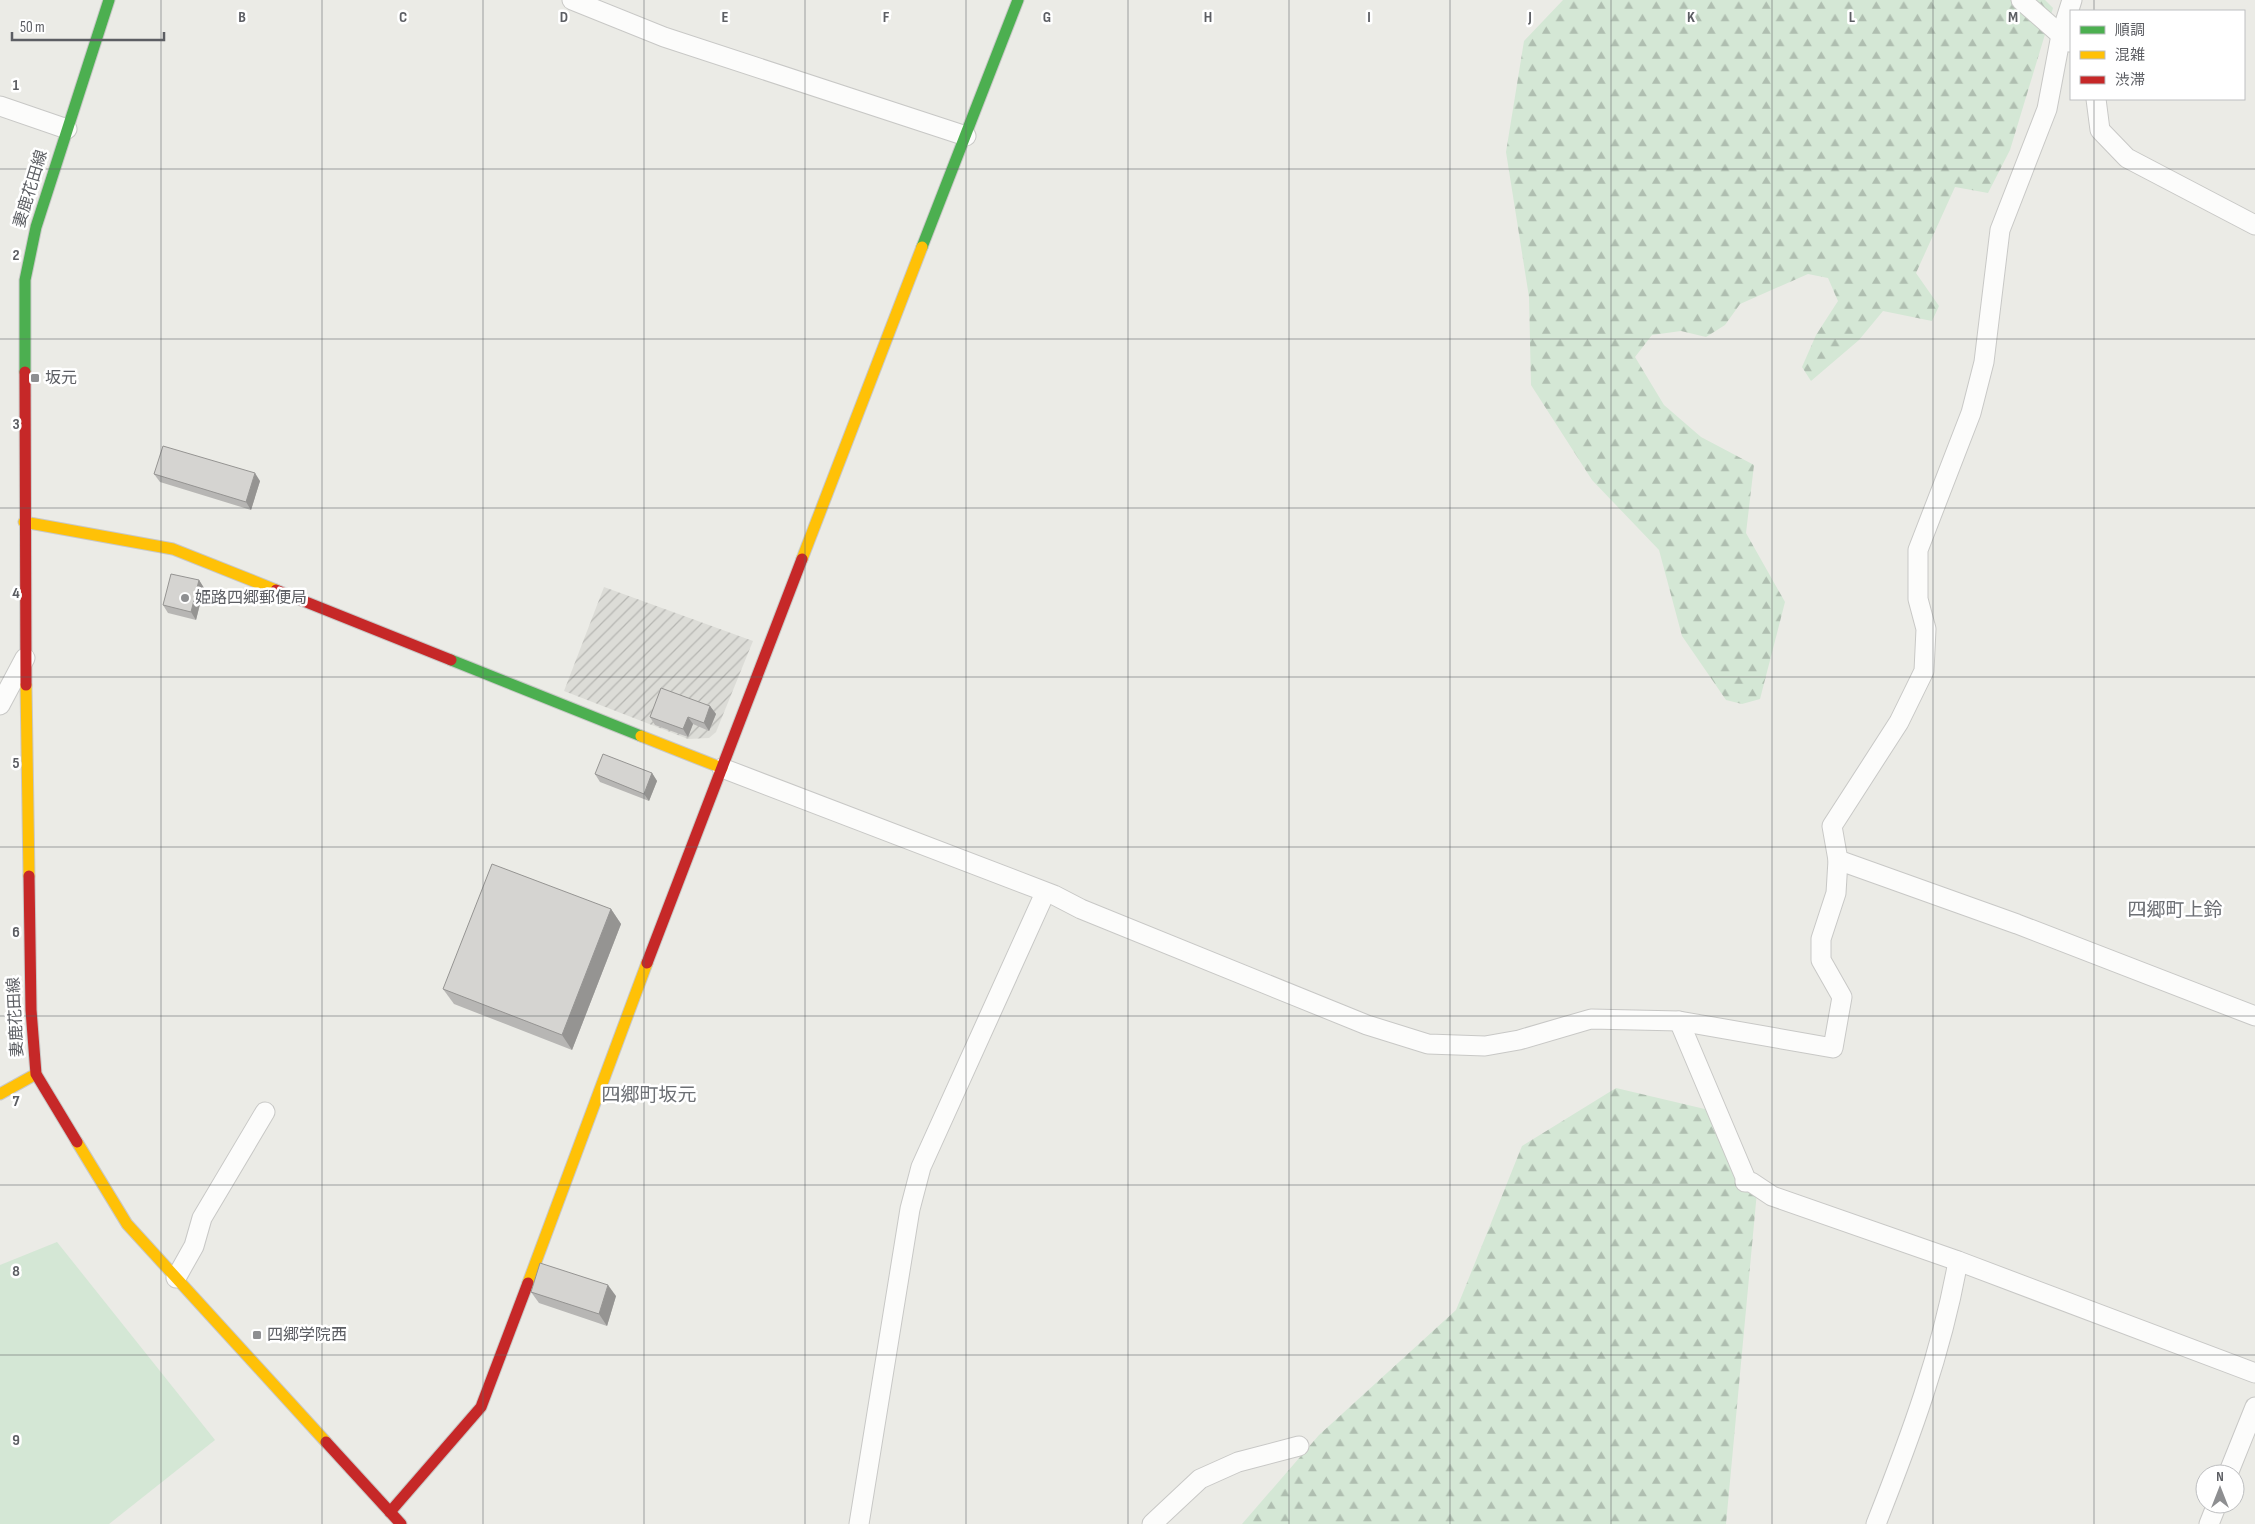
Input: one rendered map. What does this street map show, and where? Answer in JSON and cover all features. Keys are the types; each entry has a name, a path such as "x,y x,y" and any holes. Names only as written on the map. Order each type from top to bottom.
{"street":[{"name":"妻鹿花田線","path":"0,1094 36,1074 30,1010 24,522 25,280 36,227 109,0"},
{"path":"572,0 664,36 966,136"},
{"path":"390,1512 480,1407 688,852 1018,0"},
{"path":"2021,0 2066,39"},
{"path":"24,522 54,526 173,550 722,768 1044,893 1368,1025 1428,1044 1485,1046 1519,1040 1591,1019 1679,1021 1833,1048 1842,997 1821,960 1821,939 1836,893 1838,860 1832,826 1899,722 1924,671 1926,629 1918,599 1918,550 1971,413 1984,362 2000,230 2047,109 2066,39 2070,13"},
{"path":"2096,100 2100,130 2127,158 2255,225"},
{"path":"0,106 67,129"},
{"path":"0,705 26,657"},
{"path":"1838,860 2017,924 2255,1016"},
{"path":"859,1524 910,1209 921,1167 1044,893"},
{"path":"1679,1021 1745,1177 1745,1182 1751,1182 1772,1196 1958,1261 2255,1373"},
{"path":"36,1074 127,1224 401,1524"},
{"path":"176,1278 194,1246 202,1218 265,1112"},
{"path":"1876,1524 1907,1447 1930,1380 1958,1261"},
{"path":"2232,1464 2255,1407"},
{"path":"1152,1524 1200,1479 1238,1462 1299,1446"}],"shaded area":[{"path":"604,587 753,641 716,732 709,738 688,739 564,691"}],"green space":[{"path":"1563,0 2045,0 2053,8 2010,150 1988,193 1955,187 1916,273 1939,306 1932,321 1883,311 1859,340 1811,381 1802,367 1816,335 1838,301 1828,278 1808,274 1740,304 1725,325 1706,337 1681,331 1652,335 1635,357 1664,405 1701,437 1754,465 1746,533 1785,602 1760,699 1742,704 1726,700 1682,636 1659,550 1592,480 1531,385 1529,297 1506,152 1524,41"},
{"path":"1616,1088 1709,1110 1758,1181 1726,1524 1242,1524 1319,1435 1456,1310 1522,1146"},
{"path":"57,1242 215,1440 109,1524 0,1524 0,1265"}],"building":[{"path":"163,446 255,473 246,502 154,474"},
{"path":"171,574 199,580 191,612 163,605"},
{"path":"661,688 710,706 704,723 688,717 683,729 650,717"},
{"path":"603,754 652,773 644,794 595,774"},
{"path":"492,864 611,909 562,1035 443,989"},
{"path":"540,1263 608,1285 599,1314 531,1292"}],"traffic: fast":[{"path":"25,372 25,280 36,227 109,0"},
{"path":"922,247 1018,0"},
{"path":"451,660 641,736"}],"traffic: slow":[{"path":"802,559 922,247"},
{"path":"24,522 173,549 276,590"},
{"path":"26,685 29,876"},
{"path":"641,736 722,768"},
{"path":"528,1283 647,963"},
{"path":"0,1094 36,1074"},
{"path":"77,1142 127,1224 326,1442"}],"traffic: jam":[{"path":"25,372 26,685"},
{"path":"647,963 802,559"},
{"path":"276,590 451,660"},
{"path":"29,876 31,1010 36,1074 77,1142"},
{"path":"390,1512 481,1407 528,1283"},
{"path":"326,1442 401,1524"}],"place":[{"name":"坂元","path":"35,378"},
{"name":"姫路四郷郵便局","path":"185,598"},
{"name":"四郷学院西","path":"257,1335"}],"district":[{"name":"四郷町上鈴","path":"2175,910"},
{"name":"四郷町坂元","path":"649,1095"}]}
